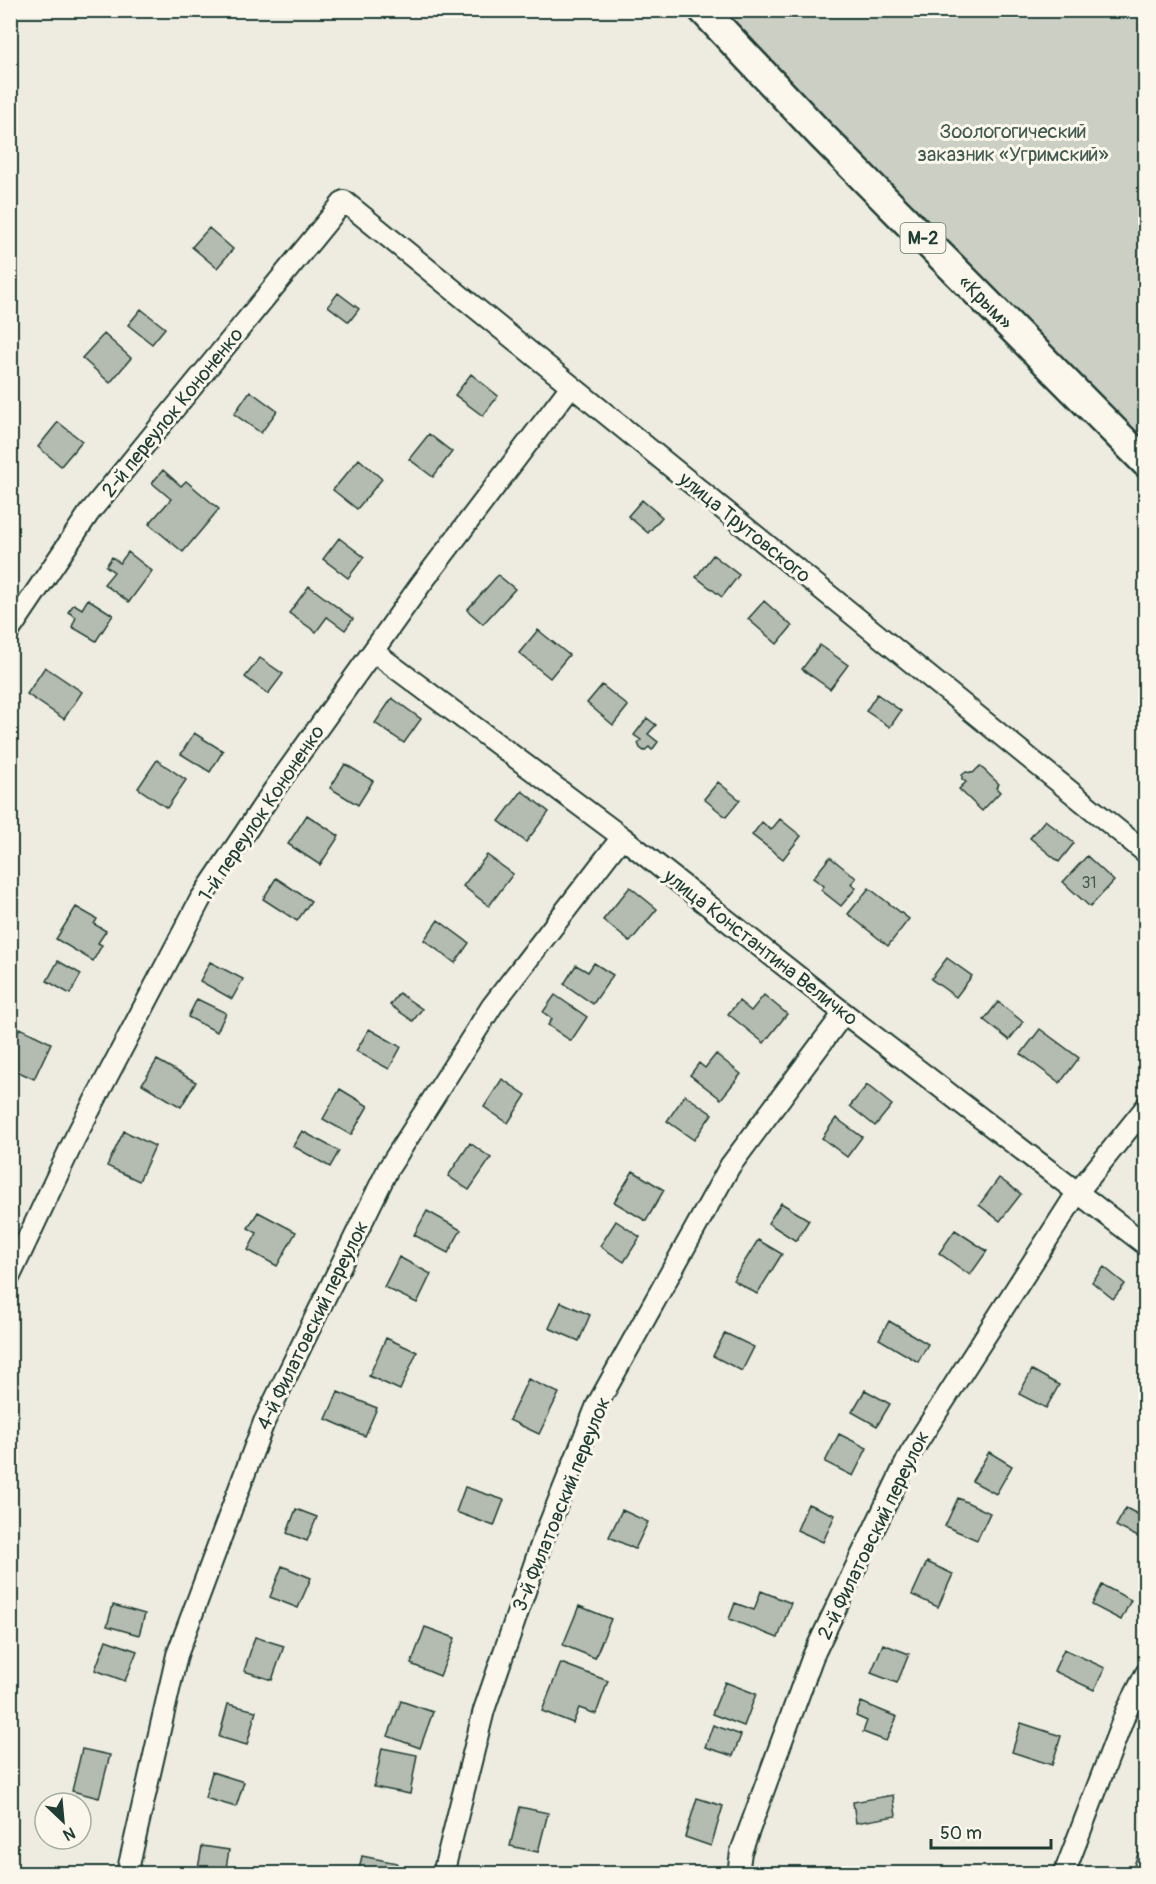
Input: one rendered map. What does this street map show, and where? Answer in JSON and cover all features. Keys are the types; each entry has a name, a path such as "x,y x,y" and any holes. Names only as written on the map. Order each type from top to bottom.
{"highway":[{"name":"«Крым»","path":"703,10 821,135 1146,463"}],"street":[{"name":"улица Трутовского","path":"344,201 1146,853"},
{"name":"2-й переулок Кононенко","path":"10,630 89,513 344,201"},
{"name":"1-й переулок Кононенко","path":"10,1276 75,1138 200,900 273,790 422,584 571,386"},
{"name":"улица Константина Величко","path":"374,652 622,837 844,1013 1146,1245"},
{"name":"4-й Филатовский переулок","path":"127,1874 177,1655 264,1422 388,1169 492,1006 622,837"},
{"name":"3-й Филатовский переулок","path":"443,1874 484,1710 542,1542 597,1405 730,1166 844,1013"},
{"name":"2-й Филатовский переулок","path":"738,1874 741,1852 813,1656 910,1454 1077,1192 1146,1107"},
{"path":"1064,1874 1126,1712 1146,1673"}],"green space":[{"name":"Зоологогический заказник «Угримский»","path":"703,11 1145,11 1145,463"}],"building":[{"path":"209,228 233,249 217,268 192,247"},
{"path":"338,293 359,309 349,322 328,306"},
{"path":"141,309 165,328 152,344 128,325"},
{"path":"104,334 131,358 110,383 82,358"},
{"path":"471,374 498,396 483,416 455,395"},
{"path":"250,391 277,411 261,433 234,414"},
{"path":"58,422 82,441 61,466 38,447"},
{"path":"429,434 452,452 433,477 409,459"},
{"path":"359,459 382,479 357,509 333,490"},
{"path":"163,470 181,486 186,481 219,509 183,552 149,524 171,499 152,483"},
{"path":"642,500 662,517 648,533 628,516"},
{"path":"339,538 364,557 348,578 323,559"},
{"path":"128,552 152,571 129,602 104,584 114,572 106,566 112,557 120,563"},
{"path":"713,555 739,575 722,597 696,577"},
{"path":"498,575 515,589 483,624 467,610"},
{"path":"309,586 353,619 345,630 327,617 316,632 289,613"},
{"path":"88,599 113,615 96,641 72,627 76,617 68,612 74,604 82,609"},
{"path":"764,601 792,626 777,644 748,619"},
{"path":"538,630 569,655 550,678 519,653"},
{"path":"820,645 848,665 830,689 802,669"},
{"path":"260,658 283,674 268,694 245,677"},
{"path":"45,667 82,692 64,719 27,694"},
{"path":"602,685 628,706 613,725 587,703"},
{"path":"877,694 901,711 890,727 866,711"},
{"path":"392,698 421,719 404,743 375,723"},
{"path":"647,718 656,725 648,734 658,742 652,750 649,747 644,751 638,743 641,740 634,735"},
{"path":"194,733 223,751 210,772 181,754"},
{"path":"157,760 186,780 167,808 138,788"},
{"path":"345,764 373,781 358,805 330,788"},
{"path":"980,766 999,784 996,788 1000,792 982,811 959,789 966,782 962,779 962,775 966,772 973,773"},
{"path":"718,782 740,800 726,817 704,799"},
{"path":"522,791 549,812 526,842 499,821"},
{"path":"307,815 339,836 320,865 288,844"},
{"path":"780,819 801,836 783,859 752,835 762,822 771,830"},
{"path":"1045,820 1074,843 1059,862 1030,838"},
{"path":"487,855 513,874 489,906 463,886"},
{"path":"1087,856 1114,881 1090,907 1063,882"},
{"path":"830,857 856,878 851,884 856,888 841,906 821,890 824,886 813,878"},
{"path":"276,878 311,901 297,921 263,899"},
{"path":"630,887 657,909 630,942 603,920"},
{"path":"869,888 909,919 888,946 848,914"},
{"path":"76,907 97,919 94,924 106,931 98,943 102,945 93,961 56,939"},
{"path":"438,920 469,943 455,963 424,940"},
{"path":"947,958 972,976 956,997 931,979"},
{"path":"58,961 81,974 70,994 47,981"},
{"path":"210,962 243,979 232,999 200,981"},
{"path":"594,963 613,975 593,1004 564,984 576,965 588,972"},
{"path":"399,993 422,1009 413,1021 390,1005"},
{"path":"555,995 587,1017 571,1041 548,1025 552,1019 543,1012"},
{"path":"764,995 787,1014 764,1043 728,1014 739,1001 751,1011"},
{"path":"197,999 226,1013 217,1032 188,1017"},
{"path":"998,1002 1023,1022 1009,1040 984,1020"},
{"path":"20,1028 51,1043 34,1079 10,1068 10,1048"},
{"path":"369,1029 401,1047 389,1069 356,1051"},
{"path":"1040,1029 1079,1058 1060,1083 1021,1054"},
{"path":"716,1054 741,1074 721,1099 690,1075 699,1063 705,1068"},
{"path":"157,1060 196,1082 181,1107 142,1084"},
{"path":"502,1079 526,1095 508,1123 484,1107"},
{"path":"867,1085 892,1105 875,1126 850,1106"},
{"path":"340,1089 368,1106 351,1135 323,1119"},
{"path":"685,1095 712,1114 694,1140 667,1121"},
{"path":"836,1118 862,1137 847,1157 822,1138"},
{"path":"124,1131 155,1146 139,1181 107,1166"},
{"path":"302,1131 339,1151 330,1167 293,1146"},
{"path":"470,1143 491,1158 469,1190 448,1176"},
{"path":"633,1171 664,1190 646,1221 614,1202"},
{"path":"999,1178 1021,1194 1000,1221 979,1205"},
{"path":"781,1203 809,1220 796,1241 768,1223"},
{"path":"427,1211 461,1230 448,1253 414,1235"},
{"path":"258,1212 296,1232 277,1266 248,1250 257,1233 248,1228"},
{"path":"616,1221 640,1237 624,1262 600,1246"},
{"path":"955,1230 987,1251 970,1275 939,1253"},
{"path":"758,1240 782,1254 757,1294 733,1280"},
{"path":"399,1257 431,1274 417,1303 384,1287"},
{"path":"1104,1267 1125,1284 1113,1299 1092,1282"},
{"path":"561,1302 590,1315 579,1341 549,1328"},
{"path":"889,1321 928,1344 918,1362 879,1339"},
{"path":"725,1333 754,1347 742,1371 713,1356"},
{"path":"386,1338 417,1352 400,1390 369,1376"},
{"path":"1032,1370 1059,1385 1046,1408 1019,1394"},
{"path":"528,1379 559,1393 539,1434 509,1420"},
{"path":"865,1390 890,1404 877,1426 852,1412"},
{"path":"338,1392 377,1408 365,1436 326,1419"},
{"path":"839,1434 867,1448 853,1476 825,1462"},
{"path":"989,1452 1012,1466 996,1494 972,1481"},
{"path":"465,1487 504,1500 494,1526 456,1512"},
{"path":"958,1498 990,1513 977,1540 945,1526"},
{"path":"808,1504 835,1515 823,1542 797,1530"},
{"path":"1126,1508 1143,1517 1146,1512 1146,1541 1116,1526"},
{"path":"296,1509 317,1517 307,1541 287,1533"},
{"path":"622,1510 648,1522 635,1549 609,1537"},
{"path":"927,1562 953,1574 938,1607 912,1595"},
{"path":"282,1566 311,1578 298,1608 270,1597"},
{"path":"1102,1585 1131,1600 1121,1620 1092,1605"},
{"path":"761,1591 791,1603 778,1638 729,1619 735,1603 754,1610"},
{"path":"113,1605 145,1614 139,1635 107,1626"},
{"path":"579,1606 611,1619 595,1658 563,1645"},
{"path":"425,1627 455,1638 440,1676 411,1664"},
{"path":"255,1637 284,1646 272,1680 244,1671"},
{"path":"106,1640 137,1651 125,1681 95,1670"},
{"path":"883,1644 909,1654 897,1683 871,1673"},
{"path":"1064,1649 1105,1668 1094,1690 1054,1671"},
{"path":"561,1663 608,1681 596,1714 579,1708 573,1723 542,1711"},
{"path":"725,1682 756,1694 744,1726 712,1714"},
{"path":"401,1701 433,1712 420,1748 388,1736"},
{"path":"861,1702 897,1717 886,1741 863,1732 867,1721 856,1716"},
{"path":"228,1704 256,1711 247,1745 219,1737"},
{"path":"1021,1723 1061,1736 1052,1765 1012,1752"},
{"path":"713,1725 741,1735 733,1756 705,1747"},
{"path":"382,1748 417,1755 410,1794 374,1787"},
{"path":"82,1749 110,1755 99,1798 93,1796 93,1791 72,1791"},
{"path":"212,1772 244,1782 236,1807 205,1798"},
{"path":"893,1795 896,1816 856,1823 853,1802"},
{"path":"697,1798 723,1806 711,1846 685,1837"},
{"path":"520,1807 548,1813 538,1852 510,1846"},
{"path":"202,1846 229,1850 225,1874 197,1874"},
{"path":"1138,1854 1146,1857 1146,1874 1131,1874"},
{"path":"362,1856 397,1863 395,1874 358,1874"},
{"path":"668,1868 686,1874 667,1874"}]}
